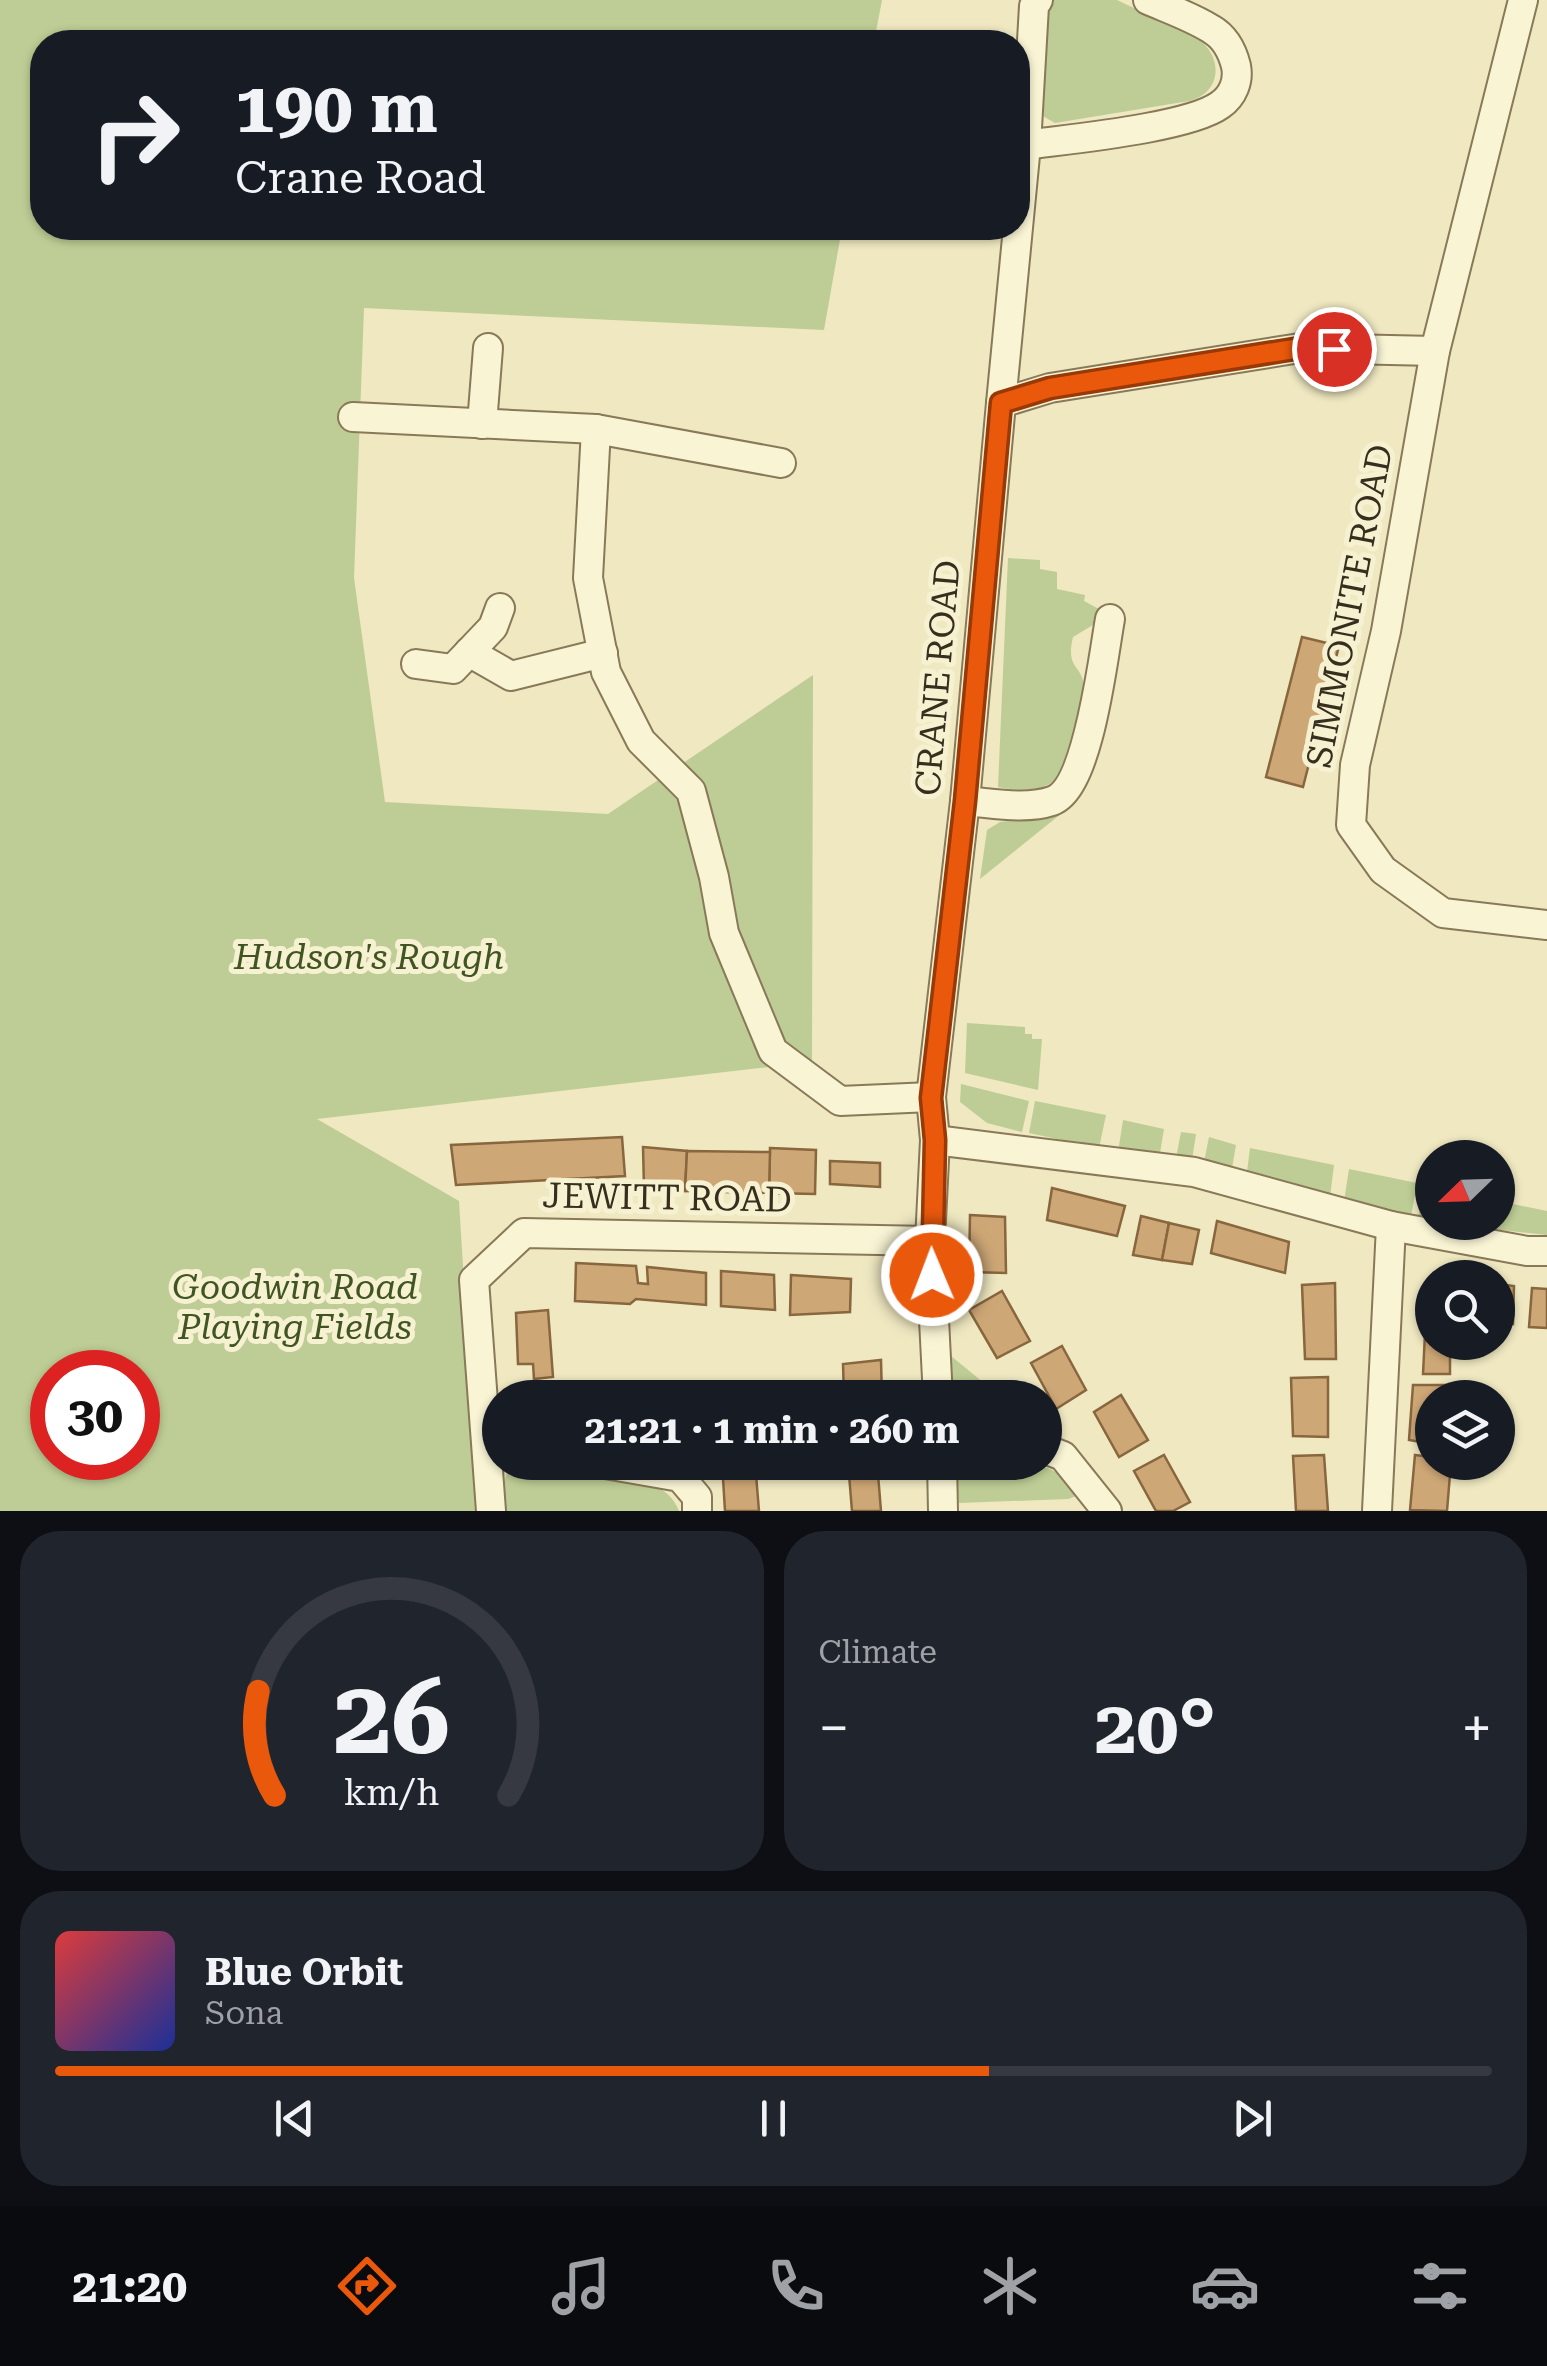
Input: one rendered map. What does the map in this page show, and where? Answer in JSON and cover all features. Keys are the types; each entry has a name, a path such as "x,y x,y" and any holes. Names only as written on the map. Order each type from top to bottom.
{"street":[{"name":"CRANE ROAD","path":"1030,76 1034,6 1038,0"},
{"path":"1030,145 1154,126 1200,114 1220,106 1234,92 1238,74 1226,41 1213,30 1148,0"},
{"name":"SIMMONITE ROAD","path":"1523,0 1435,350 1386,632 1355,765 1351,825 1383,870 1443,913 1547,926"},
{"name":"CRANE ROAD","path":"937,1380 930,1241 935,1140 931,1098 965,801 1017,240"},
{"path":"482,424 488,348"},
{"path":"1001,403 1050,388 1300,348 1435,350"},
{"path":"353,417 596,430 781,463"},
{"path":"596,430 588,578 606,672 641,740 691,791 714,876 724,934 772,1051 840,1101 931,1098"},
{"path":"416,664 453,669 493,627 500,608"},
{"path":"965,801 1028,805 1054,800 1070,788 1082,763 1110,618"},
{"path":"469,652 512,676 603,654"},
{"path":"935,1140 1194,1172 1391,1226 1547,1251"},
{"path":"1377,1511 1391,1226"},
{"name":"JEWITT ROAD","path":"485,1380 474,1280 524,1233 930,1241"},
{"path":"1062,1456 1106,1511"},
{"name":"JEWITT ROAD","path":"490,1511 491,1480"},
{"path":"683,1480 697,1497 697,1511"},
{"path":"942,1480 943,1511"}],"green space":[{"path":"0,0 882,0 876,30 30,30 30,240 840,240 824,330 364,308 354,578 385,802 608,814 813,675 812,1062 317,1119 459,1201 478,1511 0,1511"},
{"path":"1053,0 1117,0 1197,38 1212,54 1216,73 1213,82 1208,90 1189,101 1055,123 1041,115 1038,106 1048,8"},
{"path":"1008,558 1040,560 1040,569 1057,572 1057,589 1085,595 1084,601 1099,609 1093,625 1073,637 1071,656 1083,680 1084,693 1070,760 1055,780 1032,789 998,787"},
{"path":"1062,813 980,879 987,830 1000,822"},
{"path":"967,1023 1025,1027 1025,1034 1032,1034 1032,1039 1042,1039 1038,1090 965,1073"},
{"path":"961,1084 1029,1101 1022,1132 987,1123 960,1102"},
{"path":"1035,1101 1106,1115 1099,1148 1029,1133"},
{"path":"1123,1120 1164,1129 1159,1159 1118,1152"},
{"path":"1181,1132 1196,1134 1191,1166 1175,1163"},
{"path":"1209,1137 1236,1145 1231,1174 1203,1167"},
{"path":"1250,1148 1334,1165 1330,1197 1246,1180"},
{"path":"1349,1169 1415,1183 1411,1217 1344,1201"},
{"path":"1515,1204 1547,1211 1547,1235 1515,1232"},
{"path":"951,1356 980,1380 950,1380"},
{"path":"1062,1477 1079,1495 1068,1499 959,1503 957,1480 1062,1480"},
{"path":"642,1480 670,1497 679,1511 505,1511 504,1483"}],"building":[{"path":"1302,637 1339,646 1303,787 1266,777"},
{"path":"622,1137 625,1176 456,1185 451,1145"},
{"path":"643,1147 687,1151 685,1191 644,1188"},
{"path":"770,1148 816,1150 815,1194 769,1193"},
{"path":"687,1151 770,1152 769,1193 685,1191"},
{"path":"830,1161 880,1163 880,1187 830,1184"},
{"path":"1052,1188 1125,1206 1117,1236 1047,1220"},
{"path":"970,1215 1005,1217 1006,1273 969,1272"},
{"path":"1141,1216 1169,1223 1162,1260 1133,1255"},
{"path":"1217,1221 1289,1242 1285,1273 1211,1253"},
{"path":"1169,1223 1199,1230 1192,1264 1162,1260"},
{"path":"576,1263 636,1266 638,1283 648,1284 647,1267 706,1273 706,1305 636,1299 630,1304 575,1301"},
{"path":"721,1271 774,1275 775,1310 721,1306"},
{"path":"791,1275 851,1279 850,1312 790,1315"},
{"path":"1335,1283 1336,1359 1305,1359 1302,1285"},
{"path":"1532,1288 1547,1289 1547,1328 1529,1327"},
{"path":"1002,1291 1030,1341 997,1358 969,1310"},
{"path":"548,1310 553,1377 534,1379 533,1364 518,1364 516,1313"},
{"path":"1062,1346 1086,1390 1062,1405 1062,1380 1040,1380 1031,1363"},
{"path":"881,1360 882,1380 843,1380 843,1364"},
{"path":"1424,1360 1450,1360 1450,1374 1423,1374"},
{"path":"1328,1377 1328,1437 1293,1436 1291,1378"},
{"path":"1413,1385 1415,1385 1415,1441 1409,1440"},
{"path":"1121,1395 1148,1440 1119,1457 1094,1412"},
{"path":"1164,1455 1190,1502 1173,1511 1156,1511 1134,1471"},
{"path":"1324,1455 1328,1511 1296,1511 1293,1456"},
{"path":"1415,1455 1415,1480 1450,1480 1447,1511 1410,1510"},
{"path":"723,1480 756,1480 759,1511 725,1511"},
{"path":"849,1480 878,1480 881,1511 852,1511"}],"route":[{"path":"932,1275 935,1140 931,1098 965,801 1001,403 1050,388 1300,348 1334,349"}],"park label":[{"name":"Hudson's Rough","path":"369,957"},
{"name":"Goodwin Road Playing Fields","path":"295,1307"}]}
